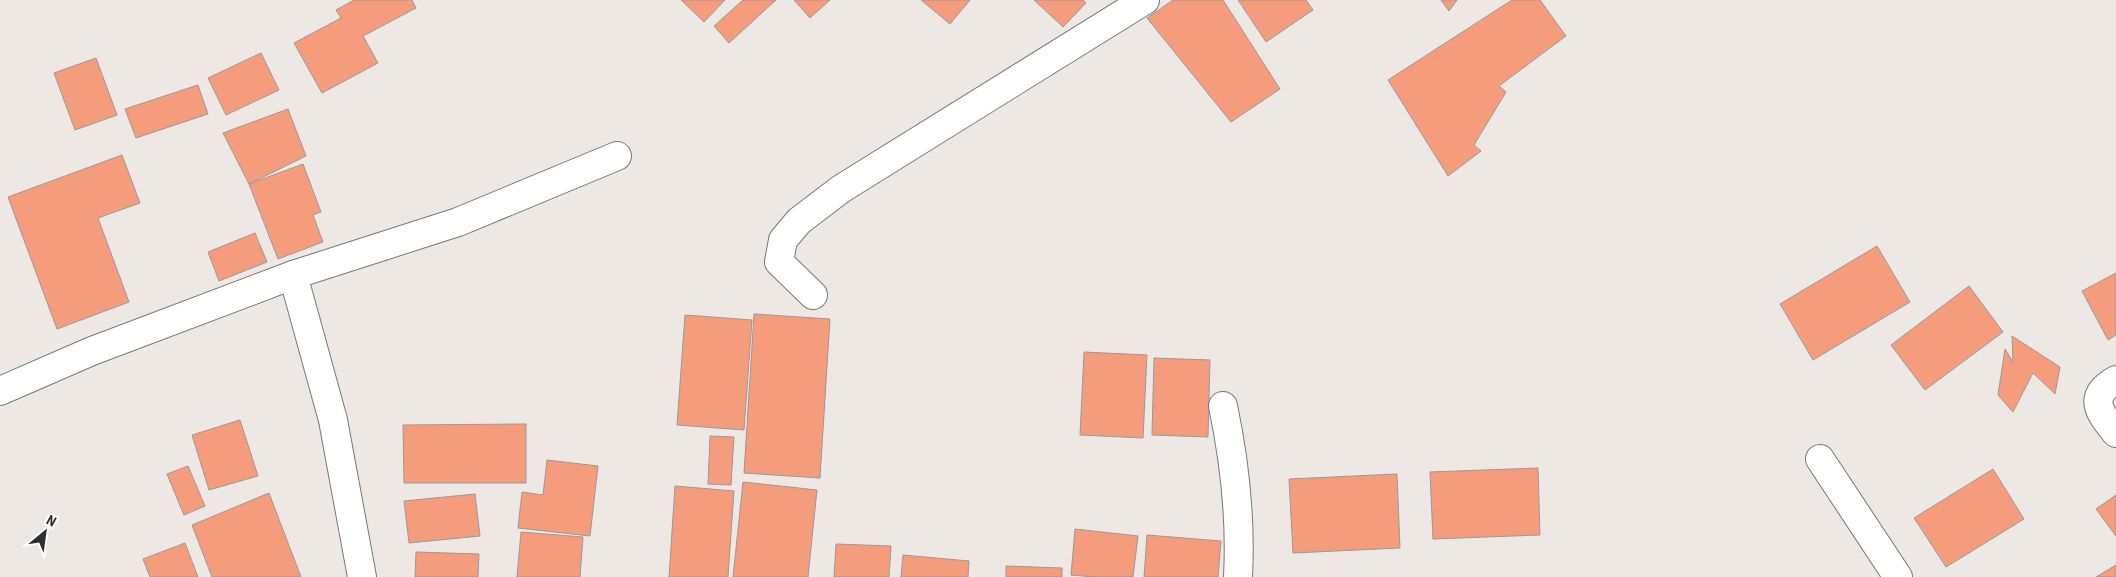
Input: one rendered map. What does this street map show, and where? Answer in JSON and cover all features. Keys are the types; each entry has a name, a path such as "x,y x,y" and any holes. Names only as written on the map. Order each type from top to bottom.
{"street":[{"path":"813,295 779,262 783,240 800,221 841,189 1145,0"},
{"path":"0,391 92,351 293,275 458,222 617,156"},
{"path":"293,275 333,420 362,577"},
{"path":"2116,380 2105,387 2098,401 2098,409 2116,433"},
{"path":"1223,406 1236,477 1240,547 1238,577"},
{"path":"1820,459 1898,577"}],"building":[{"path":"354,0 412,0 416,8 363,36 378,63 322,93 294,43 341,18 336,10"},
{"path":"681,0 725,0 704,22"},
{"path":"743,0 776,0 729,43 714,26"},
{"path":"794,0 830,0 810,18"},
{"path":"921,0 970,0 950,24"},
{"path":"1034,0 1083,0 1086,3 1063,27"},
{"path":"1173,0 1223,0 1280,89 1231,122 1147,18"},
{"path":"1238,0 1306,0 1313,10 1266,42"},
{"path":"1441,0 1457,0 1449,11"},
{"path":"1512,0 1540,0 1566,36 1499,86 1506,92 1474,145 1481,151 1448,176 1388,80"},
{"path":"261,53 279,90 226,115 208,78"},
{"path":"96,58 117,115 75,130 54,73"},
{"path":"198,85 208,114 136,138 125,109"},
{"path":"288,109 306,156 249,184 223,133"},
{"path":"122,155 140,203 98,218 129,302 57,329 8,197"},
{"path":"303,164 321,212 313,215 323,242 278,259 249,184"},
{"path":"255,233 267,262 219,281 208,252"},
{"path":"1877,246 1910,302 1813,360 1780,304"},
{"path":"2116,273 2116,335 2108,340 2082,291"},
{"path":"1969,286 2003,332 1925,390 1891,345"},
{"path":"754,314 830,319 820,478 744,473"},
{"path":"685,315 752,320 744,430 677,425"},
{"path":"2012,336 2060,367 2055,394 2033,373 2013,412 1998,395 2005,349 2013,362"},
{"path":"1084,352 1147,355 1143,438 1080,435"},
{"path":"1154,358 1210,360 1208,437 1152,435"},
{"path":"240,420 258,476 209,490 192,435"},
{"path":"526,424 526,483 404,483 403,425"},
{"path":"710,436 734,437 731,485 708,484"},
{"path":"547,460 598,466 590,536 518,528 522,492 543,495"},
{"path":"188,466 205,506 184,515 167,474"},
{"path":"1538,468 1540,535 1433,539 1430,472"},
{"path":"1993,469 2024,519 1946,567 1914,518"},
{"path":"1397,474 1400,548 1293,553 1289,479"},
{"path":"743,482 817,490 808,577 733,577"},
{"path":"675,486 734,491 728,577 669,577"},
{"path":"269,493 301,577 212,577 192,525"},
{"path":"475,494 480,536 409,543 404,501"},
{"path":"2116,495 2116,536 2096,509"},
{"path":"1075,529 1138,536 1133,577 1071,575"},
{"path":"521,532 583,537 580,577 517,577"},
{"path":"1147,535 1221,541 1218,577 1144,577"},
{"path":"185,543 198,577 150,577 143,559"},
{"path":"836,544 891,546 889,577 834,577"},
{"path":"416,552 479,554 478,577 415,577"},
{"path":"903,555 969,561 968,577 901,577"},
{"path":"2116,565 2116,577 2096,577"},
{"path":"1006,566 1062,568 1062,577 1006,577"}]}
